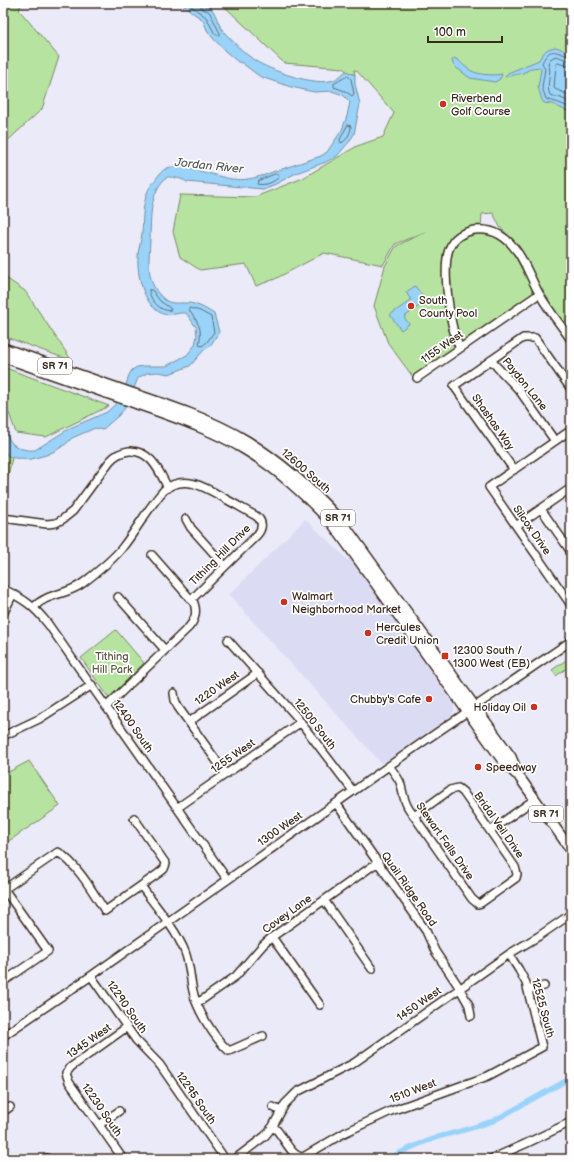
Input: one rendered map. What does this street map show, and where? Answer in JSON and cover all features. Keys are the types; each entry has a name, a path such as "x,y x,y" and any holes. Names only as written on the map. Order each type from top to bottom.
{"main road":[{"name":"12600 South","path":"3,348 105,388 139,400 197,417 223,428 246,440 311,489 345,526 472,709 511,757 520,778 571,850"},
{"name":"12600 South","path":"3,357 105,388"}],"street":[{"path":"460,348 456,340 452,323 447,276 448,253 450,246 455,239 470,231 484,230 499,234 513,246 520,256 539,294 571,340"},
{"name":"1155 West","path":"417,378 539,294"},
{"path":"492,360 523,338 535,338 571,389"},
{"name":"Shashas Way","path":"492,360 454,386 514,470"},
{"name":"Paydon Lane","path":"492,360 497,368 519,390 556,441"},
{"path":"514,470 571,430"},
{"path":"3,518 47,524 56,523 63,520 73,511 110,461 116,455 126,452 137,452 147,456 156,465 168,488 161,494 122,548 109,562 76,588 43,599 34,607"},
{"name":"Silcox Drive","path":"514,470 489,487 570,601"},
{"name":"Tithing Hill Drive","path":"106,707 193,621 196,611 192,599 260,532 261,523 256,516 201,485 191,482 181,482 168,488"},
{"path":"516,526 571,488"},
{"path":"541,509 571,552"},
{"path":"186,519 191,528 225,566"},
{"path":"152,555 192,599"},
{"name":"12400 South","path":"3,589 34,607 48,624 228,879"},
{"path":"3,614 13,594"},
{"path":"118,597 165,650"},
{"name":"12500 South","path":"228,640 301,722 353,791"},
{"name":"1300 West","path":"3,1036 91,976 353,791 571,641"},
{"name":"1220 West","path":"189,722 258,673"},
{"path":"3,736 34,721 92,685"},
{"path":"174,693 178,707 226,774"},
{"name":"1255 West","path":"177,808 301,722"},
{"name":"Stewart Falls Drive","path":"389,766 399,780 404,801 472,899 478,904"},
{"name":"Bridal Veil Drive","path":"414,816 450,790 458,788 463,792 515,867 517,874 513,881 478,904"},
{"path":"490,831 535,799"},
{"name":"Quail Ridge Road","path":"336,803 426,931 435,951 469,1005 471,1016"},
{"path":"3,982 48,951 4,890 58,852 77,870 105,911 164,869 166,864 134,818"},
{"name":"Covey Lane","path":"196,1002 202,1000 236,976 272,937 378,862"},
{"path":"141,886 181,942 188,962 196,1002 202,1014 223,1045 229,1051 263,1036"},
{"path":"324,900 372,969"},
{"name":"1450 West","path":"235,1159 261,1140 273,1126 285,1104 297,1092 354,1063 509,954 571,914"},
{"path":"272,937 320,1005"},
{"name":"12525 South","path":"509,954 523,976 528,990 542,1047"},
{"name":"12290 South","path":"91,976 146,1051"},
{"path":"528,990 544,986"},
{"name":"1345 West","path":"66,1073 71,1067 127,1027"},
{"name":"1510 West","path":"273,1126 278,1130 295,1154 300,1157 306,1156 344,1133 384,1114 488,1076 542,1047"},
{"name":"12295 South","path":"146,1051 160,1065 225,1159"},
{"name":"12230 South","path":"66,1073 69,1082 123,1159"},
{"path":"3,1112 10,1107"},
{"path":"273,1107 280,1111"},
{"path":"99,1125 119,1111"},
{"path":"491,1159 571,1122"}],"shaded area":[{"path":"305,519 347,559 351,558 454,704 454,711 451,716 382,764 229,595"}],"green space":[{"path":"3,3 22,3 19,10 59,57 42,109 3,145"},
{"name":"Riverbend Golf Course","path":"221,3 571,3 571,334 543,295 520,248 500,227 493,213 482,214 481,227 512,249 535,292 413,377 388,343 374,306 385,266 396,246 425,232 395,244 383,265 324,253 275,279 256,286 246,264 200,270 180,257 173,232 180,195 255,197 303,178 357,146 383,137 394,113 356,70 354,70 355,75 346,71 344,68 284,63"},
{"path":"3,276 25,291 72,361 3,336"},
{"path":"3,367 109,406 46,437 16,433 9,413 3,410"},
{"path":"3,447 12,458 7,480 3,481"},
{"name":"Tithing Hill Park","path":"116,630 144,663 109,698 81,658"},
{"path":"569,658 571,665 556,676 552,670"},
{"path":"29,761 60,806 3,845 3,775"}],"water":[{"path":"181,3 203,3 204,6 209,6 214,12 224,32 246,54 261,64 281,73 304,79 325,82 338,78 346,71 355,75 355,84 360,104 354,134 337,156 263,189 187,182 173,177 167,177 157,190 152,206 149,256 151,280 159,294 168,302 194,304 214,314 219,332 210,346 204,350 190,366 169,374 158,372 147,373 138,378 127,406 102,430 95,428 72,438 57,450 46,455 28,460 10,457 7,455 3,447 3,427 15,446 35,450 70,428 107,412 122,398 132,370 137,367 145,366 166,366 187,355 195,345 197,335 196,327 186,313 166,315 153,308 145,295 140,280 138,254 142,233 143,211 147,194 162,171 167,168 181,167 225,178 241,180 253,178 321,156 327,152 342,130 350,102 343,95 332,91 314,92 291,87 261,77 242,63 238,62 225,51 207,30 203,20"},
{"path":"556,47 571,53 571,113 552,104 544,103 538,87 540,67 532,68 523,73 505,77 508,73 539,60 546,50"},
{"path":"454,58 465,67 479,74 502,74 500,79 495,82 470,78 454,66 452,61"},
{"path":"415,286 426,301 404,317 409,324 401,330 390,315 411,300 406,292"}],"waterway":[{"path":"386,1159 438,1137 493,1121 571,1078"}],"place":[{"name":"Riverbend Golf Course","path":"443,104"},
{"name":"South County Pool","path":"411,306"},
{"name":"Walmart Neighborhood Market","path":"284,602"},
{"name":"Hercules Credit Union","path":"368,633"},
{"name":"12300 South / 1300 West (EB)","path":"445,656"},
{"name":"Chubby's Cafe","path":"429,699"},
{"name":"Holiday Oil","path":"534,707"},
{"name":"Speedway","path":"478,767"}],"water label":[{"name":"Jordan River","path":"209,166"}]}
